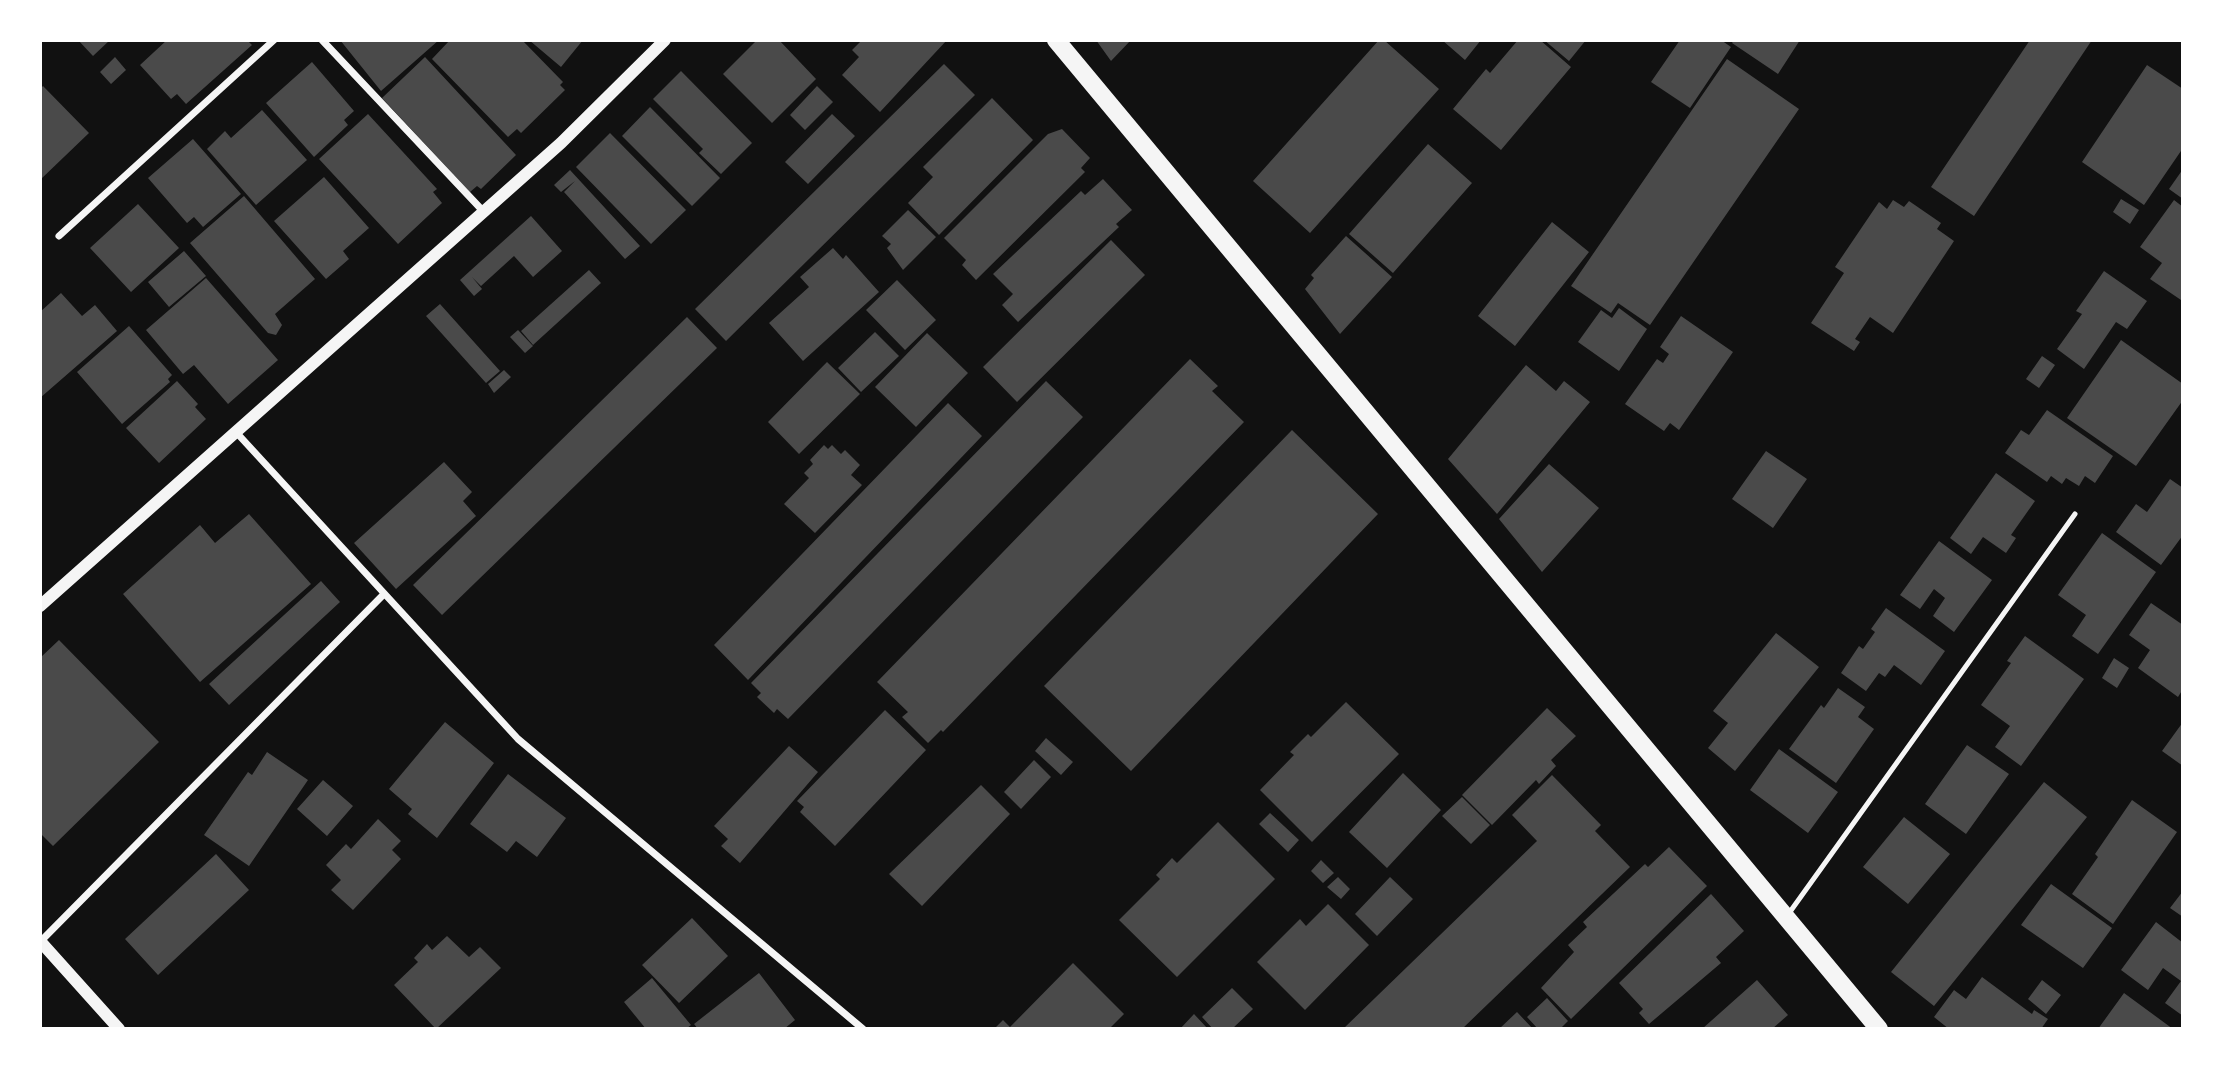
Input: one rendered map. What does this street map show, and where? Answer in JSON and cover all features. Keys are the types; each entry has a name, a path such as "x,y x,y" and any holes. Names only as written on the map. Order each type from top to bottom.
{"main road":[{"path":"1056,40 1878,1029"}],"street":[{"path":"59,236 274,40"},
{"path":"322,40 483,211"},
{"path":"40,606 561,143 665,40"},
{"path":"234,431 518,739 863,1029"},
{"path":"119,1029 40,941 383,594"}],"lane":[{"path":"1785,919 2075,514"}],"building":[{"path":"78,40 110,40 93,56"},
{"path":"167,40 247,40 252,45 186,104 177,94 171,99 140,65"},
{"path":"340,40 439,40 381,91"},
{"path":"450,40 522,40 563,82 560,85 565,90 521,133 517,129 508,137 432,59"},
{"path":"529,40 583,40 561,67"},
{"path":"757,40 779,40 816,79 772,123 723,74"},
{"path":"862,40 947,40 880,112 842,75 859,57 852,50"},
{"path":"1096,40 1131,40 1111,61"},
{"path":"1379,40 1384,40 1439,89 1310,233 1253,181"},
{"path":"1442,40 1481,40 1465,60"},
{"path":"1518,40 1540,40 1571,67 1501,150 1453,109 1486,69 1490,73"},
{"path":"1544,40 1586,40 1569,61"},
{"path":"1680,40 1721,40 1731,47 1690,108 1651,82"},
{"path":"1734,40 1800,40 1778,74 1732,43"},
{"path":"2030,40 2092,40 1974,216 1931,187"},
{"path":"115,57 126,70 111,84 100,72"},
{"path":"425,57 516,155 481,189 477,186 470,192 382,98"},
{"path":"1727,59 1799,109 1650,325 1618,303 1611,313 1571,286"},
{"path":"312,62 354,111 344,120 348,125 314,157 266,103"},
{"path":"944,64 975,95 726,341 695,309"},
{"path":"2147,65 2183,89 2183,148 2144,205 2082,162"},
{"path":"681,71 752,143 721,174 699,153 703,149 653,99"},
{"path":"43,86 89,133 40,180 40,89"},
{"path":"817,86 833,102 805,130 790,115"},
{"path":"992,98 1033,140 939,235 908,203 933,177 923,167"},
{"path":"650,107 720,178 692,206 622,136"},
{"path":"262,110 307,160 256,205 207,149 225,131 231,138"},
{"path":"368,114 437,189 433,192 442,203 398,244 319,159"},
{"path":"832,114 855,136 808,184 785,162"},
{"path":"1062,129 1090,158 1081,168 1085,172 976,280 962,265 966,260 944,238 1048,134"},
{"path":"610,133 686,210 651,244 576,167"},
{"path":"193,139 241,194 203,227 194,217 187,223 148,178"},
{"path":"1428,144 1472,183 1393,273 1349,234"},
{"path":"2183,169 2183,199 2169,189"},
{"path":"570,170 640,246 625,259 564,192 575,181 561,192 554,185"},
{"path":"324,177 369,228 343,251 349,259 326,279 274,221"},
{"path":"1103,179 1132,210 1116,224 1119,227 1018,322 1002,305 1013,294 993,274 1081,191 1085,195"},
{"path":"244,196 315,279 275,314 282,325 276,335 268,333 190,243"},
{"path":"2121,199 2139,210 2130,224 2113,212"},
{"path":"1893,200 1904,207 1909,201 1941,223 1937,229 1954,241 1893,333 1870,317 1855,339 1860,342 1854,351 1811,323 1844,273 1835,267 1879,202 1887,209"},
{"path":"2174,200 2183,207 2181,300 2150,279 2162,263 2140,247"},
{"path":"138,204 179,248 131,292 90,248"},
{"path":"908,210 936,237 903,270 887,248 891,244 882,236"},
{"path":"531,216 562,251 533,277 514,256 481,286 472,277 482,289 474,296 460,280"},
{"path":"1552,222 1589,252 1515,346 1478,316"},
{"path":"1346,236 1392,277 1340,334 1305,289 1314,278 1311,275"},
{"path":"1111,240 1145,275 1017,402 983,367"},
{"path":"833,248 843,259 846,255 879,292 803,361 769,323 809,287 800,277"},
{"path":"184,251 206,276 169,307 148,282"},
{"path":"589,270 601,283 533,345 521,331"},
{"path":"2104,271 2147,301 2127,329 2116,322 2084,369 2057,349 2082,314 2076,311"},
{"path":"206,278 278,360 228,404 194,365 183,374 146,330"},
{"path":"897,280 936,320 905,350 866,310"},
{"path":"61,293 82,316 95,305 117,331 40,398 40,312"},
{"path":"440,304 500,371 486,383 426,316"},
{"path":"1619,308 1647,329 1619,371 1578,342 1601,310 1612,318"},
{"path":"1681,316 1733,352 1679,430 1670,423 1664,431 1625,404 1657,359 1663,363 1669,354 1660,347"},
{"path":"687,317 717,348 442,615 413,585"},
{"path":"129,326 172,375 168,379 170,382 122,424 77,372"},
{"path":"518,330 533,346 525,353 510,337"},
{"path":"875,332 899,356 861,392 838,368"},
{"path":"927,333 968,373 916,427 875,387"},
{"path":"2121,340 2183,384 2183,400 2136,466 2067,418"},
{"path":"2042,356 2055,365 2039,388 2026,379"},
{"path":"1190,359 1218,386 1212,391 1244,422 943,732 941,730 928,743 902,717 908,712 877,682"},
{"path":"827,362 860,394 799,454 768,422"},
{"path":"1526,365 1556,391 1564,381 1590,402 1497,514 1448,459"},
{"path":"504,370 511,377 494,393 488,384"},
{"path":"177,381 198,404 195,407 206,419 159,463 126,428"},
{"path":"1046,381 1083,417 788,719 777,709 774,713 757,697 761,693 751,683"},
{"path":"948,403 982,436 748,680 714,645"},
{"path":"2047,410 2113,456 2095,483 2085,476 2079,486 2066,478 2062,484 2051,476 2047,482 2005,453 2021,430 2029,435"},
{"path":"1292,430 1378,514 1131,771 1044,686"},
{"path":"824,445 828,449 832,445 841,454 845,450 860,465 851,475 862,485 815,533 784,504 809,478 804,473 813,464 810,460"},
{"path":"1766,451 1807,479 1773,528 1732,499"},
{"path":"444,462 472,492 463,501 476,516 396,589 354,543"},
{"path":"1549,464 1599,508 1542,572 1499,519"},
{"path":"1996,473 2035,501 2011,535 2016,538 2006,553 1983,537 1971,554 1950,538"},
{"path":"2170,479 2183,488 2183,535 2161,565 2116,532 2136,504 2147,512"},
{"path":"249,514 311,584 200,682 123,594 200,525 215,543"},
{"path":"2102,533 2156,572 2098,654 2072,636 2086,615 2058,595"},
{"path":"1939,541 1992,580 1954,632 1933,616 1945,598 1934,589 1920,609 1900,595"},
{"path":"321,581 340,602 229,705 209,684"},
{"path":"2151,603 2183,625 2183,689 2178,697 2138,668 2150,650 2129,635"},
{"path":"1886,608 1945,651 1921,685 1894,665 1885,677 1879,673 1866,691 1841,673 1859,646 1863,649 1875,632 1871,629"},
{"path":"1776,633 1819,667 1735,771 1708,748 1728,723 1713,711"},
{"path":"2025,636 2084,679 2021,766 1995,747 2010,726 1981,705 2011,663 2007,661"},
{"path":"59,640 159,742 53,846 40,833 40,658"},
{"path":"2114,658 2129,668 2117,688 2102,678"},
{"path":"1838,688 1865,707 1858,717 1874,729 1836,783 1789,749 1821,705 1824,708"},
{"path":"1346,702 1399,754 1312,842 1260,790 1294,755 1290,752 1308,734 1311,737"},
{"path":"1547,708 1576,736 1551,760 1556,766 1539,784 1536,780 1492,825 1462,795"},
{"path":"885,710 926,750 835,846 800,812 804,807 797,801"},
{"path":"445,722 494,763 437,838 408,814 412,809 389,789"},
{"path":"2183,722 2183,766 2162,751"},
{"path":"1046,738 1073,762 1061,775 1035,751"},
{"path":"1967,745 2009,774 1966,834 1925,804"},
{"path":"789,746 818,772 740,863 721,846 728,839 714,826"},
{"path":"1779,749 1838,792 1808,833 1750,790"},
{"path":"267,752 308,780 249,866 204,835 248,772 252,775"},
{"path":"1034,760 1051,777 1021,809 1004,792"},
{"path":"1403,773 1441,810 1387,868 1349,832"},
{"path":"508,774 566,818 537,857 516,841 507,852 470,824"},
{"path":"1552,775 1601,825 1595,831 1630,867 1462,1029 1343,1029 1537,841 1512,815"},
{"path":"323,780 353,806 327,836 297,809"},
{"path":"2044,782 2087,817 1934,1006 1891,972"},
{"path":"981,785 1010,814 922,906 889,874"},
{"path":"1462,797 1490,825 1471,844 1442,816"},
{"path":"2132,800 2177,832 2113,924 2072,894 2098,857 2095,854"},
{"path":"1270,813 1299,840 1288,852 1259,824"},
{"path":"1904,817 1950,854 1908,904 1863,867"},
{"path":"378,819 401,841 392,850 401,859 353,910 331,890 341,880 326,865 346,844 351,849"},
{"path":"1218,822 1275,879 1177,977 1119,920 1160,879 1156,875 1172,858 1177,863"},
{"path":"1669,847 1707,886 1571,1019 1541,988 1574,952 1568,945 1587,927 1583,922 1645,864 1648,867"},
{"path":"216,854 249,890 158,975 125,939"},
{"path":"1321,860 1334,873 1323,883 1311,871"},
{"path":"1338,877 1350,889 1341,899 1327,887"},
{"path":"1390,877 1413,899 1377,936 1355,914"},
{"path":"2051,884 2112,928 2083,968 2021,925"},
{"path":"2183,891 2183,917 2170,908"},
{"path":"1711,894 1744,931 1716,957 1721,963 1649,1024 1639,1013 1643,1009 1619,983"},
{"path":"1328,904 1369,945 1305,1010 1257,962 1300,919 1306,926"},
{"path":"692,918 728,956 679,1003 642,965"},
{"path":"2156,922 2183,943 2183,1016 2165,1003 2181,981 2163,968 2148,990 2121,970"},
{"path":"447,936 469,957 480,947 501,968 436,1029 394,985 418,962 414,958 427,944 432,950"},
{"path":"1073,963 1124,1014 1109,1029 994,1029 1003,1020 1010,1027"},
{"path":"759,973 795,1020 784,1029 698,1029 694,1024"},
{"path":"1982,977 2032,1014 2034,1010 2048,1019 2041,1029 1949,1029 1934,1017 1954,990 1966,999"},
{"path":"652,978 691,1025 686,1029 646,1029 624,1002"},
{"path":"1757,980 1788,1015 1772,1029 1702,1029"},
{"path":"2042,980 2061,995 2046,1014 2028,999"},
{"path":"1232,988 1253,1009 1232,1029 1213,1029 1202,1017"},
{"path":"2124,993 2173,1029 2098,1029"},
{"path":"1547,998 1568,1021 1560,1029 1538,1029 1527,1017"},
{"path":"1517,1012 1533,1029 1499,1029"},
{"path":"1194,1014 1208,1029 1180,1029"}]}
